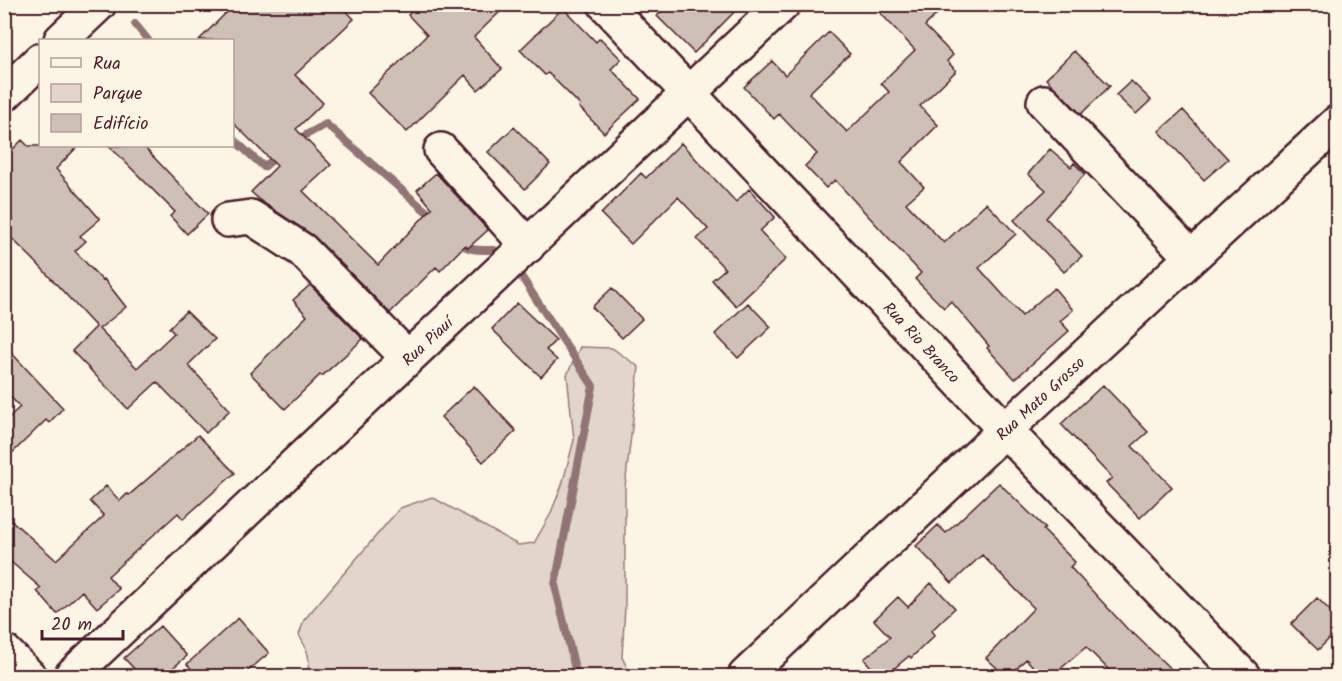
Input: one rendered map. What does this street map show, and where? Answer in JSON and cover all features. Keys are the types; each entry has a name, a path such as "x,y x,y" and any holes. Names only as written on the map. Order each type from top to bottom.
{"street":[{"path":"62,39 99,4"},
{"name":"Rua Rio Branco","path":"605,4 1005,430 1243,676"},
{"name":"Rua Piauí","path":"71,676 783,4"},
{"path":"4,94 39,61"},
{"path":"1044,102 1191,257"},
{"name":"Rua Mato Grosso","path":"745,676 1005,430 1338,122"},
{"path":"441,150 528,246"},
{"path":"228,220 251,217 302,250 408,358"},
{"path":"4,651 29,676"}],"green space":[{"path":"580,347 612,348 639,367 625,487 625,606 622,657 631,676 305,676 309,665 308,655 299,635 304,620 400,508 432,497 518,545 534,543 550,515 562,485 574,440 567,375"}],"building":[{"path":"235,4 340,4 354,19 295,75 323,103 296,129 331,165 303,191 378,265 432,208 417,190 436,173 488,230 468,248 465,245 440,271 436,267 390,313 315,237 251,192 277,166 234,124 234,39 200,39"},
{"path":"419,4 508,4 474,37 502,69 478,90 465,75 407,132 368,93 427,35 408,15"},
{"path":"669,4 742,4 694,53 657,16"},
{"path":"872,4 947,4 925,26 953,55 947,61 956,71 920,106 938,125 901,162 924,187 906,203 944,243 986,203 1016,234 979,268 1022,316 1054,288 1073,310 1060,321 1069,331 1015,379 987,348 989,346 951,301 944,308 915,279 921,273 835,180 826,188 805,166 817,154 779,114 774,119 744,87 772,61 785,75 829,32 850,54 809,93 847,132 889,92 881,83 915,50"},
{"path":"563,8 596,42 600,38 621,59 611,69 640,99 604,133 548,73 545,75 520,50"},
{"path":"1074,51 1110,86 1081,114 1046,79"},
{"path":"1131,81 1151,100 1136,114 1116,95"},
{"path":"1183,110 1228,159 1204,180 1159,131"},
{"path":"514,127 550,164 525,189 488,152"},
{"path":"22,140 28,146 77,147 56,169 100,219 80,236 86,241 75,251 102,280 104,279 126,307 99,329 137,368 174,333 169,328 186,311 215,339 188,365 230,410 206,433 157,382 128,409 72,351 96,327 4,231 4,158"},
{"path":"681,143 736,202 749,189 775,217 760,231 786,259 736,306 712,280 725,269 697,239 708,229 678,197 631,244 601,214 641,173 646,178"},
{"path":"110,147 144,147 208,214 187,234 170,216 175,212"},
{"path":"1050,149 1071,167 1074,163 1085,174 1046,218 1082,256 1064,272 1014,220 1046,190 1028,174"},
{"path":"310,285 363,339 322,376 320,375 285,409 250,373 307,316 293,300"},
{"path":"612,288 642,319 622,338 592,307"},
{"path":"517,303 556,340 546,350 557,360 541,377 492,329"},
{"path":"748,303 771,327 738,358 715,334"},
{"path":"4,345 63,408 49,423 46,420 4,461 4,422 20,407 4,390"},
{"path":"1103,385 1148,432 1132,446 1172,487 1140,518 1106,483 1112,478 1061,424"},
{"path":"474,386 516,431 483,462 441,417"},
{"path":"198,435 235,473 183,519 178,513 108,576 119,589 97,608 82,591 57,614 37,591 41,588 4,556 4,514 56,560 104,516 90,501 106,486 120,501"},
{"path":"999,483 1045,528 1043,530 1075,562 1070,567 1132,634 1178,676 1115,676 1086,647 1052,676 1042,676 1026,659 1009,676 1006,676 986,658 1034,608 982,555 952,583 916,546 938,525 946,533"},
{"path":"931,583 955,608 931,631 935,635 911,658 909,656 885,676 879,676 864,659 890,637 874,620 898,597 908,607"},
{"path":"1317,598 1338,618 1338,630 1318,650 1291,624"},
{"path":"238,618 269,653 242,676 198,676 187,664"},
{"path":"160,626 187,656 163,676 141,676 124,658"}],"waterway":[{"path":"135,24 147,39"},
{"path":"293,142 326,124 435,219"},
{"path":"234,140 264,167 279,154"},
{"path":"457,241 470,248 494,250"},
{"path":"517,270 593,386 555,585 575,676"}]}
